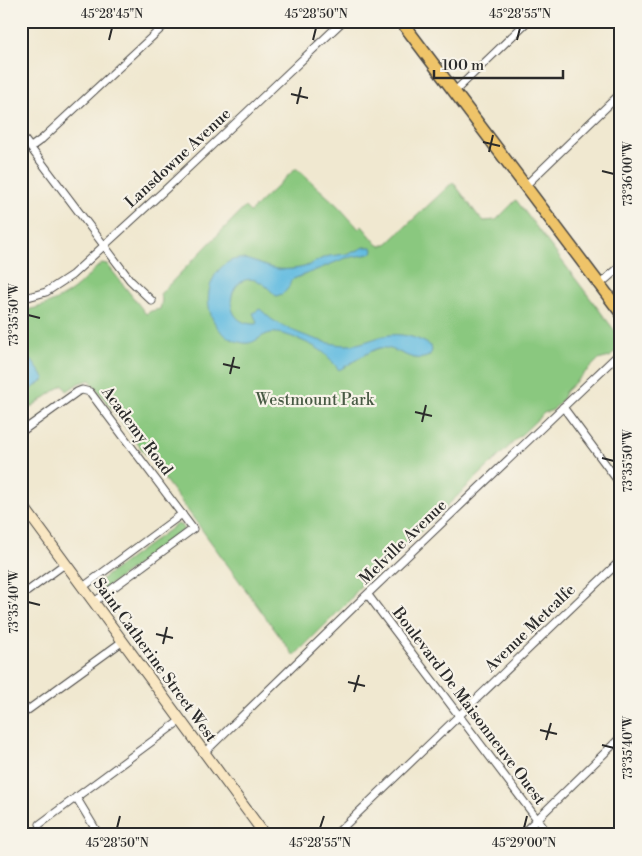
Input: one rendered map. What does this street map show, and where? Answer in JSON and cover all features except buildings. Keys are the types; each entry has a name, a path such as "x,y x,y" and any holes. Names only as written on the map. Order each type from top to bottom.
{"main road":[{"path":"401,21 621,313"},
{"name":"Saint Catherine Street West","path":"21,503 265,835"}],"street":[{"path":"31,148 169,21"},
{"name":"Lansdowne Avenue","path":"21,300 40,295 57,287 72,275 343,21"},
{"path":"454,92 528,21"},
{"path":"525,186 621,93"},
{"path":"21,135 134,285 152,301"},
{"path":"599,285 621,266"},
{"name":"Melville Avenue","path":"205,752 621,352"},
{"name":"Academy Road","path":"23,431 77,392 82,390 90,392 193,529 94,602"},
{"path":"563,407 621,485"},
{"path":"83,587 182,514"},
{"name":"Avenue Metcalfe","path":"335,835 621,560"},
{"path":"21,596 66,564"},
{"name":"Boulevard De Maisonneuve Ouest","path":"368,595 549,835"},
{"path":"21,716 123,642"},
{"path":"40,824 181,720"},
{"path":"522,835 621,737"},
{"path":"76,798 99,835"}],"green space":[{"name":"Westmount Park","path":"295,169 338,206 359,229 362,226 378,245 382,246 388,243 453,182 484,221 496,220 516,200 621,339 621,346 610,357 598,360 565,392 562,400 553,410 544,413 380,570 378,568 349,601 294,656 90,380 79,383 67,391 63,385 21,414 21,311 37,308 66,295 102,263 107,264 146,314 160,309 162,300 160,294 245,207 250,212"},
{"path":"177,524 183,526 183,531 104,589 98,587 99,581"}],"water":[{"path":"365,247 372,247 373,251 370,254 346,258 291,280 286,291 276,296 258,281 248,279 240,283 234,290 232,308 236,316 244,322 256,324 253,313 260,309 271,319 288,328 328,343 347,345 390,335 408,336 431,346 432,351 429,356 416,358 387,348 380,348 339,370 324,353 299,339 283,334 271,333 251,342 242,343 226,336 213,320 208,300 212,280 218,271 233,260 248,260 270,267 291,269 301,268 325,257 351,253"},
{"path":"30,358 45,379 21,397 21,364"}],"railway":[{"path":"21,810 33,835"}]}
